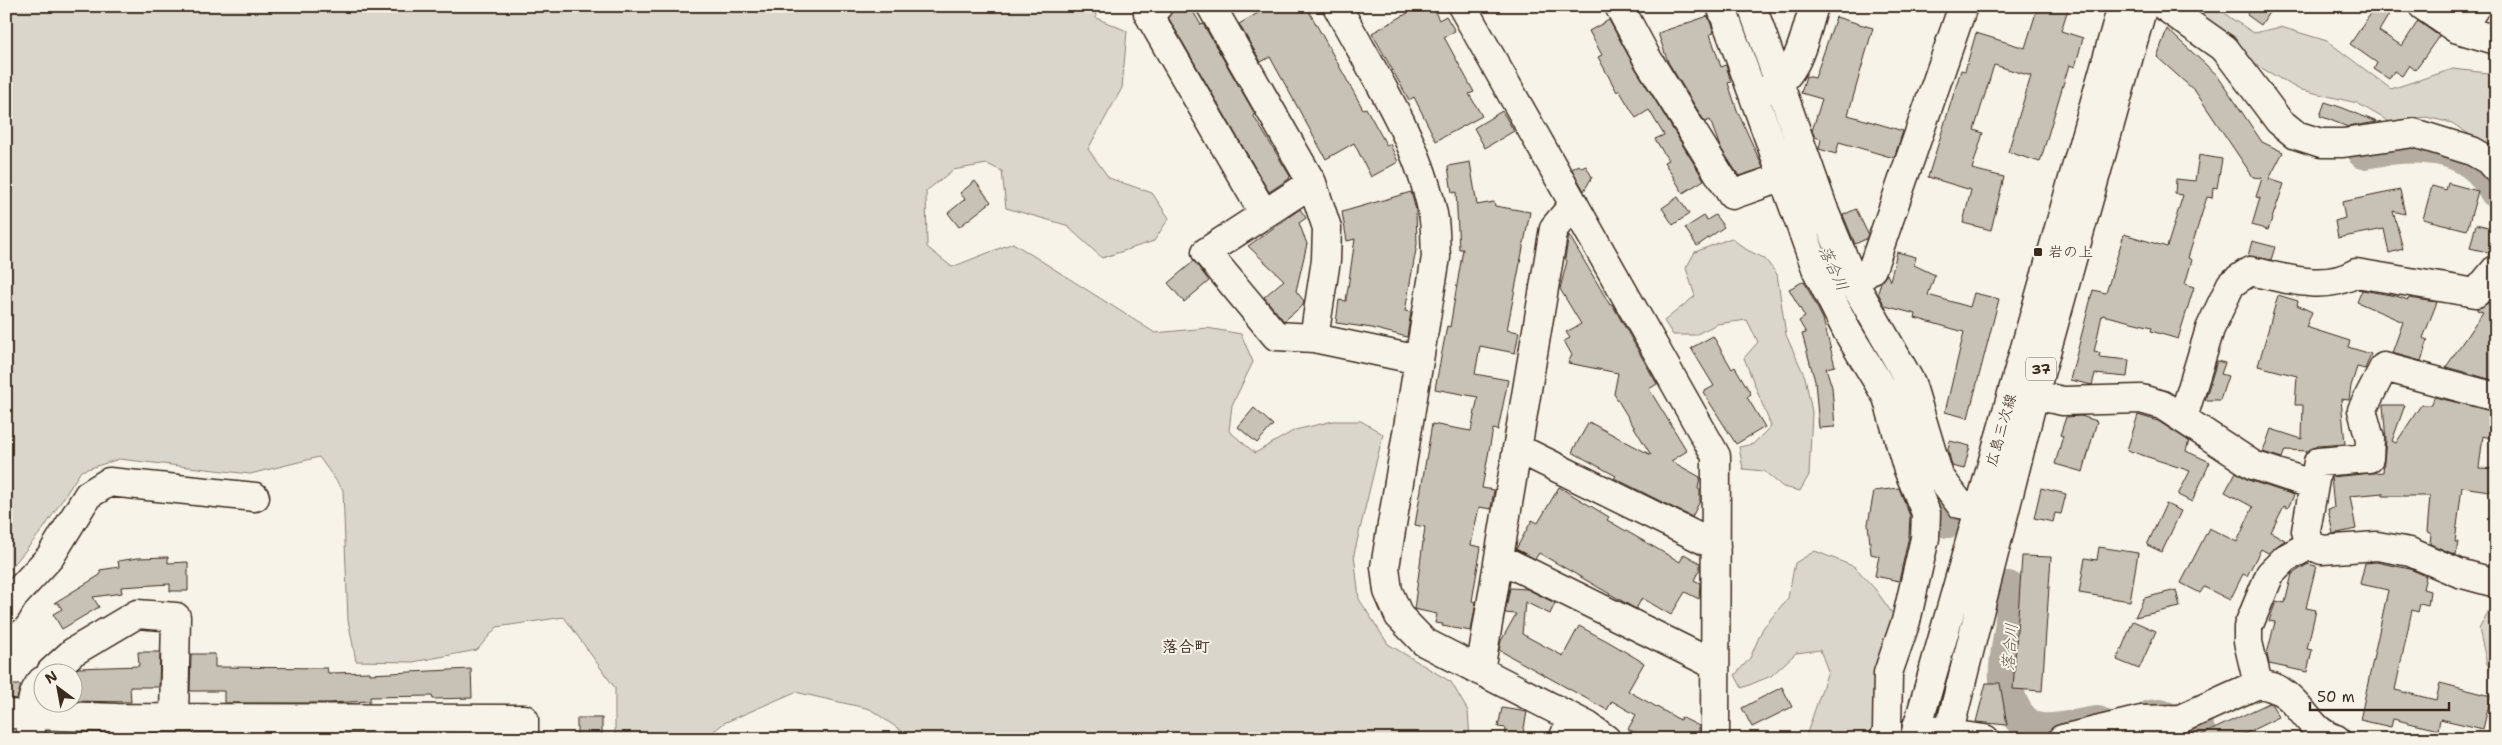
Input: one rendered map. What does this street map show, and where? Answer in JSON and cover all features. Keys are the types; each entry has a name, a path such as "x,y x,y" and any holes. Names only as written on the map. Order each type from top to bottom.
{"street":[{"path":"1158,6 1148,13 1264,214"},
{"path":"1211,6 1312,183 1327,228 1326,260 1314,338"},
{"path":"1336,6 1402,124 1422,174 1434,216 1436,257 1386,567 1388,591 1399,616 1424,642 1480,671 1568,728 1606,739"},
{"path":"1462,6 1716,456 1715,739"},
{"path":"1619,6 1647,58 1732,195 1783,177"},
{"path":"1721,6 1766,91 1825,213 1854,283 1912,383 1939,476 1960,504 1992,509"},
{"path":"1752,6 1783,177 1817,271 1847,331 1887,397 1907,467 1926,513 1925,538 1906,621 1888,673 1887,730 1884,739"},
{"path":"1766,91 1793,70 1814,6"},
{"path":"1854,283 1872,269 1963,6"},
{"name":"広島三次線","path":"1947,736 1992,509 2122,6"},
{"name":"広島三次線","path":"1915,732 1992,509 2034,395 2143,6"},
{"path":"2164,6 2225,49 2279,121 2296,134 2322,143 2343,143 2414,133 2472,151 2488,160 2496,169"},
{"path":"2423,6 2461,29 2496,40"},
{"path":"2461,29 2476,6"},
{"path":"1312,183 1206,252 1276,336 1314,338 1419,360"},
{"path":"1480,671 1554,228 1574,204"},
{"path":"2183,418 2214,320 2231,284 2250,271 2321,284 2344,280 2356,273 2476,293 2496,269"},
{"path":"2310,545 2306,531 2318,462 2369,458 2370,439 2362,410 2384,367 2496,397"},
{"path":"2034,395 2063,401 2141,399 2162,405 2253,465 2314,484"},
{"path":"1517,448 1716,546"},
{"path":"6,609 13,597 50,557 88,495 109,482 255,497"},
{"path":"2310,545 2322,550 2377,546 2410,552 2459,574 2496,583"},
{"path":"2258,684 2248,642 2248,628 2270,574 2286,558 2310,545"},
{"path":"1499,558 1715,665"},
{"path":"62,662 73,652 137,614 176,617 174,718"},
{"path":"2062,739 2141,720 2180,719 2258,684 2273,686 2288,695 2321,732 2332,738"},
{"path":"32,696 23,722 117,729 174,718 524,719 524,739"},
{"path":"1915,732 1985,739"}],"shaded area":[{"path":"6,6 1095,6 1096,18 1127,31 1122,88 1088,149 1109,178 1152,193 1169,218 1154,241 1102,258 1066,225 1006,208 1002,171 987,164 953,170 926,191 927,247 952,267 1013,243 1155,333 1207,328 1241,334 1253,362 1232,405 1229,431 1255,453 1295,430 1333,421 1361,421 1383,434 1354,554 1359,599 1388,644 1451,682 1468,711 1470,739 913,739 870,709 795,692 724,723 704,739 615,739 615,688 564,617 497,627 477,650 413,662 356,661 348,620 343,490 319,457 250,474 119,459 81,471 44,528 6,574"},
{"path":"2183,6 2219,6 2229,17 2254,33 2281,27 2327,41 2391,89 2453,69 2496,74 2496,146 2484,144 2452,123 2426,117 2390,122 2357,103 2298,89 2253,63"},
{"path":"1731,238 1747,250 1764,258 1777,274 1786,335 1805,377 1812,412 1809,475 1800,491 1783,487 1764,471 1743,469 1739,447 1753,444 1771,426 1744,358 1758,342 1747,320 1717,324 1695,335 1673,335 1664,321 1695,296 1686,268 1695,252"},
{"path":"1815,551 1855,567 1875,589 1895,617 1878,692 1872,739 1805,739 1828,671 1820,650 1796,653 1771,676 1742,688 1735,675 1750,658 1763,628 1788,598 1795,563"},
{"path":"2496,608 2496,678 2487,664 2479,629 2489,610"}],"building":[{"path":"1176,6 1190,6 1201,25 1203,24 1255,114 1253,115 1290,176 1289,179 1269,192 1168,17"},
{"path":"1270,6 1306,6 1363,109 1366,108 1387,146 1390,144 1398,162 1371,177 1354,143 1326,159 1270,57 1261,62 1239,24"},
{"path":"1404,6 1432,6 1439,20 1446,16 1455,31 1444,37 1474,92 1469,94 1482,116 1436,141 1414,97 1409,100 1372,33 1408,13"},
{"path":"2038,6 2069,6 2061,31 2083,38 2075,67 2069,65 2040,162 2008,152 2031,76 1994,65 1974,130 1983,133 1972,169 2004,177 1991,230 1963,223 1971,190 1928,177 1961,70 1965,71 1976,33 2025,48"},
{"path":"2253,6 2273,6 2261,25 2247,15"},
{"path":"2376,6 2394,6 2379,31 2402,46 2418,21 2439,36 2415,70 2409,65 2402,76 2394,71 2389,79 2374,69 2377,63 2350,44"},
{"path":"1708,16 1714,33 1710,34 1721,67 1726,65 1731,82 1728,83 1737,110 1763,168 1739,176 1720,147 1710,120 1705,122 1668,62 1658,33"},
{"path":"1836,17 1873,28 1848,115 1903,131 1894,158 1839,142 1836,154 1819,149 1821,139 1815,137 1812,131 1822,99 1801,93 1806,76 1815,78"},
{"path":"1609,20 1634,66 1704,180 1683,193 1664,162 1668,160 1655,139 1664,135 1649,110 1636,118 1619,90 1617,92 1598,57 1602,55 1589,31"},
{"path":"2167,29 2217,75 2262,142 2283,152 2269,179 2284,184 2268,230 2252,225 2260,198 2256,197 2262,178 2253,177 2195,91 2157,57"},
{"path":"2325,102 2377,122 2348,127 2320,116"},
{"path":"1502,111 1514,131 1485,148 1474,128"},
{"path":"2199,155 2222,159 2217,188 2213,187 2212,198 2207,197 2188,258 2192,260 2185,284 2194,287 2178,339 2151,331 2152,327 2102,315 2094,352 2100,353 2099,357 2129,360 2127,377 2095,374 2092,385 2070,380 2093,290 2106,293 2124,234 2167,247 2183,195 2175,194 2176,179 2195,181"},
{"path":"1470,162 1477,205 1494,202 1495,206 1530,212 1507,330 1519,332 1515,353 1480,346 1475,374 1508,380 1498,430 1493,429 1482,488 1494,490 1491,509 1479,507 1471,545 1481,547 1472,601 1476,602 1471,631 1442,626 1443,624 1435,623 1437,614 1414,609 1425,527 1415,525 1432,424 1471,431 1478,397 1435,389 1447,326 1450,327 1463,249 1459,249 1456,192 1452,193 1448,166"},
{"path":"1579,165 1581,168 1586,166 1592,177 1584,191 1572,169"},
{"path":"975,181 991,202 959,227 948,213 965,199 960,193"},
{"path":"2448,183 2478,191 2467,230 2423,219 2432,186 2446,190"},
{"path":"2400,190 2405,214 2393,211 2403,249 2389,253 2384,229 2338,238 2335,221 2345,218 2342,202"},
{"path":"1411,192 1416,210 1417,244 1405,311 1411,312 1407,337 1372,328 1336,323 1339,300 1346,301 1355,239 1347,241 1342,212"},
{"path":"1678,197 1689,214 1673,225 1662,208"},
{"path":"1300,209 1306,218 1299,223 1307,244 1296,291 1304,301 1303,305 1284,321 1264,297 1284,280 1248,246"},
{"path":"1856,209 1868,234 1866,239 1855,244 1843,215"},
{"path":"1715,215 1724,227 1697,246 1685,228 1704,216 1707,220"},
{"path":"2476,224 2496,229 2491,253 2470,248"},
{"path":"1569,235 1610,305 1612,304 1657,384 1649,389 1687,451 1671,461 1700,477 1698,489 1700,490 1700,501 1692,517 1614,478 1616,476 1572,452 1589,422 1651,455 1614,394 1618,373 1568,363 1572,355 1564,341 1570,338 1566,332 1581,324 1560,289 1567,261 1565,258"},
{"path":"2252,241 2275,247 2271,260 2248,256"},
{"path":"1897,252 1916,257 1914,265 1935,275 1928,295 1970,307 1974,293 1999,299 1968,418 1945,412 1964,332 1915,318 1916,314 1885,306 1878,293 1881,282 1887,274 1890,281"},
{"path":"1194,261 1209,281 1184,302 1168,283"},
{"path":"1804,281 1823,319 1835,366 1826,368 1832,387 1835,427 1819,428 1815,381 1802,334 1806,333 1799,321 1805,317 1789,289"},
{"path":"2362,290 2408,300 2409,298 2437,302 2423,338 2428,340 2421,361 2392,353 2403,322 2357,302"},
{"path":"2496,294 2496,381 2446,367 2483,312 2477,310 2477,308 2488,303"},
{"path":"2278,295 2298,301 2297,305 2312,312 2306,327 2350,341 2348,347 2371,354 2365,369 2357,367 2349,400 2341,399 2345,444 2317,446 2308,451 2285,450 2282,458 2263,452 2271,429 2302,439 2303,405 2295,405 2297,376 2258,366"},
{"path":"1713,336 1732,369 1735,367 1751,394 1747,397 1765,427 1736,444 1703,392 1714,386 1691,348"},
{"path":"2217,361 2225,363 2221,374 2228,376 2220,400 2205,400"},
{"path":"2434,397 2496,412 2496,440 2483,436 2479,468 2496,469 2496,492 2462,487 2455,542 2458,542 2456,555 2430,544 2431,533 2427,532 2430,496 2383,496 2383,493 2350,496 2356,529 2333,534 2328,509 2334,508 2331,477 2383,472 2386,440 2383,405 2405,405 2392,441 2396,443 2421,405 2432,405"},
{"path":"1254,408 1273,425 1257,443 1238,427"},
{"path":"2138,415 2158,421 2189,441 2186,451 2210,462 2192,502 2178,495 2190,471 2127,450"},
{"path":"2081,416 2097,421 2083,472 2055,464 2063,436 2060,435 2066,417"},
{"path":"1950,441 1970,446 1964,469 1952,466 1948,450"},
{"path":"2236,472 2248,480 2294,495 2288,508 2284,506 2271,532 2285,540 2268,553 2261,549 2247,576 2243,574 2230,600 2204,587 2200,593 2181,583 2209,528 2237,542 2253,507 2225,492"},
{"path":"1559,487 1609,517 1607,520 1680,562 1684,554 1700,563 1700,569 1694,580 1700,583 1699,599 1685,592 1671,615 1642,598 1636,609 1539,553 1535,559 1516,549 1532,520 1538,523"},
{"path":"1899,488 1910,516 1909,536 1899,581 1875,576 1879,556 1871,554 1868,524 1874,491"},
{"path":"2041,488 2066,494 2061,514 2055,513 2053,522 2034,518"},
{"path":"2166,504 2181,511 2162,552 2147,545"},
{"path":"2099,547 2138,553 2130,601 2079,593 2085,558 2097,560"},
{"path":"2022,556 2051,557 2042,691 2013,689"},
{"path":"168,557 168,563 188,562 188,591 170,591 170,584 121,587 122,593 93,597 99,607 62,629 53,614 62,609 58,603 54,603 100,575 100,570 119,567 118,561"},
{"path":"2376,562 2410,569 2426,576 2423,589 2430,591 2428,606 2420,604 2418,612 2412,610 2395,690 2436,700 2440,683 2491,696 2483,729 2440,719 2438,730 2393,719 2391,727 2360,720 2388,590 2360,584 2365,563"},
{"path":"2308,564 2316,566 2306,608 2316,610 2307,649 2312,650 2307,672 2269,664 2267,654 2275,622 2269,621 2276,601 2285,603 2292,574"},
{"path":"1510,588 1527,589 1555,603 1550,614 1525,602 1522,634 1563,656 1579,626 1609,642 1644,663 1628,691 1680,720 1681,717 1699,726 1699,739 1646,739 1628,729 1636,715 1612,701 1607,710 1499,650 1501,641 1516,614 1505,613"},
{"path":"2176,590 2180,607 2135,617 2144,598"},
{"path":"2133,621 2156,631 2139,669 2117,660"},
{"path":"138,652 160,652 159,687 130,687 131,702 82,701 82,668 139,666"},
{"path":"191,654 215,654 215,667 327,668 328,673 370,672 370,674 471,669 472,698 433,699 432,696 370,697 370,701 328,703 224,703 224,691 190,691"},
{"path":"1986,683 2000,683 2007,725 1976,722"},
{"path":"6,685 21,685 17,699 6,698"},
{"path":"1782,687 1792,707 1752,727 1742,708"},
{"path":"2269,703 2279,717 2234,739 2193,739"},
{"path":"1502,708 1527,712 1522,739 1505,739 1506,728 1498,727"},
{"path":"577,718 602,718 602,738 577,738"}],"waterway":[{"name":"落合川","path":"1736,6 1767,93"},
{"path":"2364,152 2421,146 2456,154 2471,162 2485,174 2496,191"},
{"name":"落合川","path":"1805,202 1832,270 1864,333 1903,400 1926,488 1948,521"},
{"name":"落合川","path":"2008,588 2012,602 2012,617 2006,681 2009,698 2017,714 2027,725 2041,730 2062,729 2098,723"},
{"name":"落合川","path":"2151,717 2160,716 2197,729 2202,739"}],"place":[{"name":"岩の上","path":"2038,252"}],"district":[{"name":"落合町","path":"1186,646"}]}
